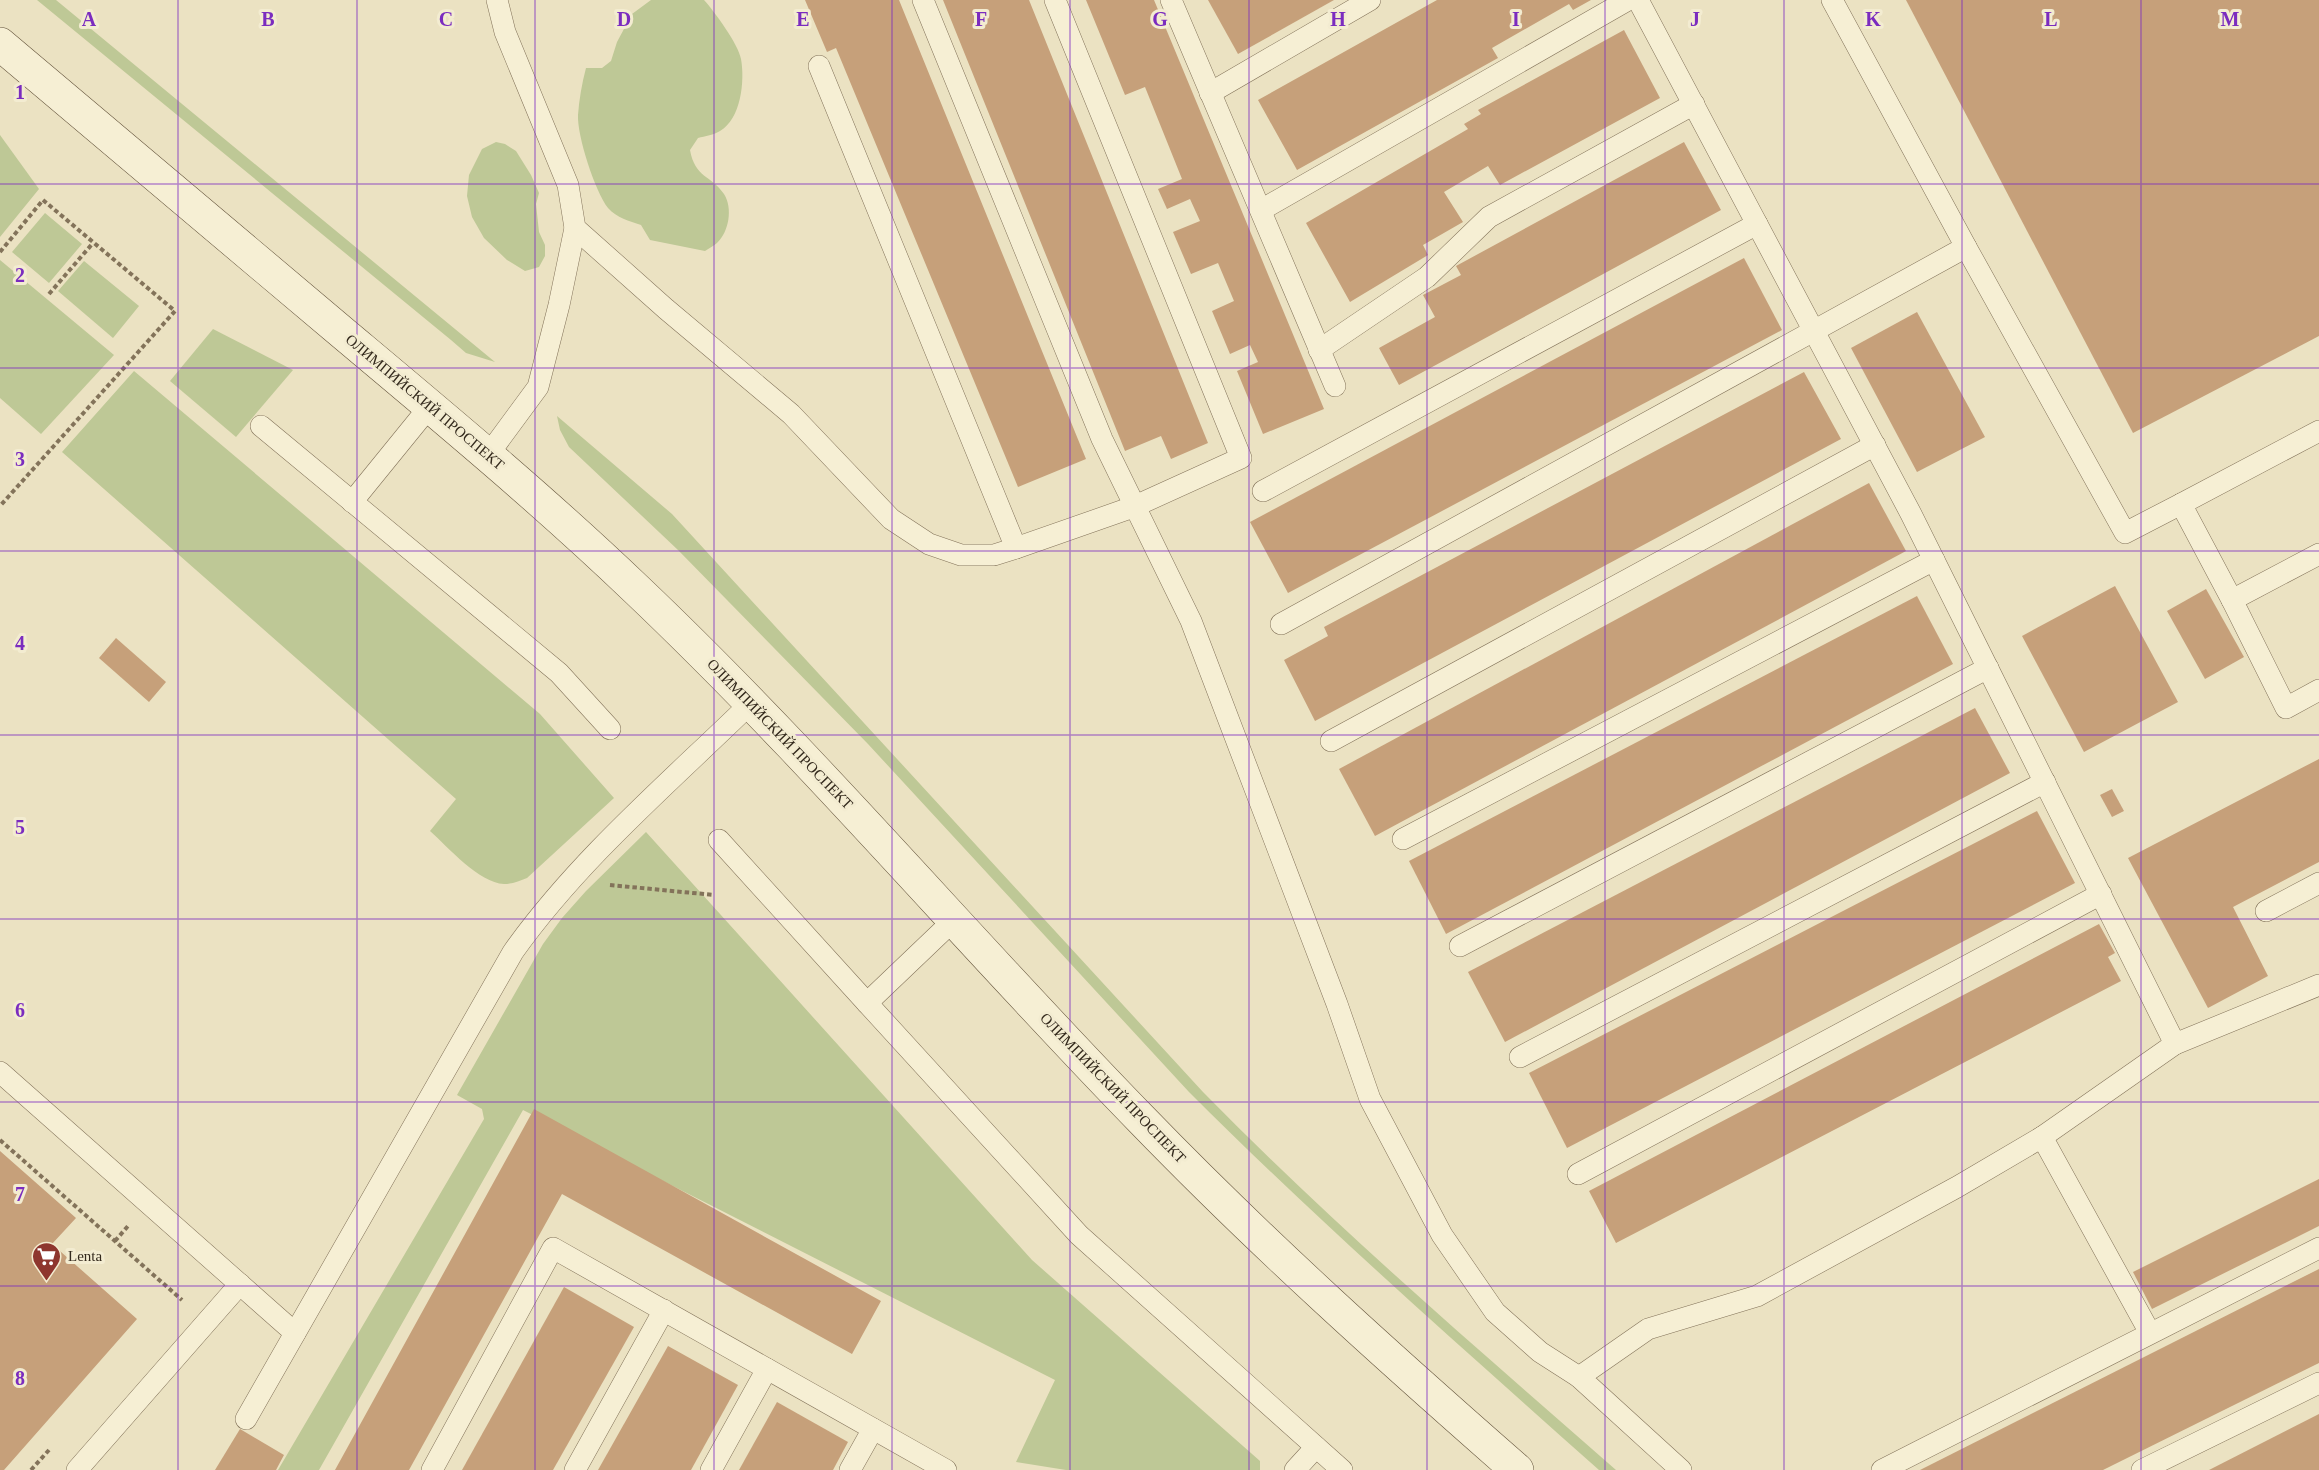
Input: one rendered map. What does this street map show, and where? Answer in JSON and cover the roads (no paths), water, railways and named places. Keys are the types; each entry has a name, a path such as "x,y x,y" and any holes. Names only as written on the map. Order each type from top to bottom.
{"street":[{"name":"ОЛИМПИЙСКИЙ ПРОСПЕКТ","path":"0,44 488,455 635,588 752,702 1074,1050 1208,1187 1366,1336 1517,1470"}],"lane":[{"path":"488,455 538,387 559,305 575,228 568,185 505,32 497,0"},
{"path":"923,0 1102,439 1133,507 1191,621 1337,1004 1370,1099 1442,1235 1495,1312 1540,1352 1580,1377 1681,1470"},
{"path":"575,228 666,309 791,414 891,519 929,544 961,555 994,555 1133,507 1241,458 1055,0"},
{"path":"1171,0 1335,387"},
{"path":"1210,93 1370,0"},
{"path":"1261,210 1628,0"},
{"path":"1638,0 1875,445 2175,1044"},
{"path":"1832,0 2125,533 2319,431"},
{"path":"819,66 1016,548"},
{"path":"1319,350 1426,277 1489,217 1694,104"},
{"path":"1263,491 1757,224"},
{"path":"1281,624 1966,247"},
{"path":"352,502 430,406"},
{"path":"261,426 559,673 610,729"},
{"path":"1331,741 1875,445"},
{"path":"2181,504 2286,708 2319,690"},
{"path":"2232,600 2319,554"},
{"path":"1403,839 1934,560"},
{"path":"1460,946 1988,668"},
{"path":"246,1419 513,952 539,915 569,881 752,702"},
{"path":"1520,1057 2044,782"},
{"path":"719,840 1079,1235 1342,1470"},
{"path":"2266,910 2319,883"},
{"path":"1578,1174 2101,894"},
{"path":"867,1003 955,919"},
{"path":"1580,1377 1648,1329 1757,1296 1957,1187 2042,1137 2175,1044 2319,985"},
{"path":"0,1072 295,1333"},
{"path":"2042,1137 2150,1333"},
{"path":"432,1470 553,1248 946,1470"},
{"path":"1882,1470 2319,1248"},
{"path":"76,1470 240,1284"},
{"path":"575,1470 664,1310"},
{"path":"711,1470 767,1369"},
{"path":"2142,1470 2319,1383"},
{"path":"850,1470 873,1429"},
{"path":"1295,1470 1316,1447"}],"place":[{"name":"Lenta","path":"47,1282"}]}
